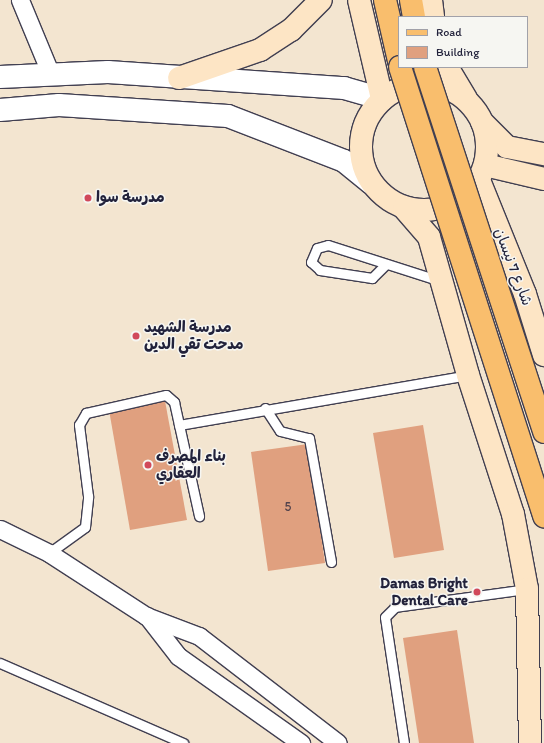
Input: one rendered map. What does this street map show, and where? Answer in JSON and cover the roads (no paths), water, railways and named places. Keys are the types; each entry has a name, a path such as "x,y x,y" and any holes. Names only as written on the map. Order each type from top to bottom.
{"main road":[{"path":"179,78 260,50 291,30 322,0"},
{"path":"359,0 382,100"},
{"path":"385,0 398,57"},
{"path":"411,0 414,16"},
{"path":"430,0 433,16"},
{"path":"400,68 544,516"},
{"path":"425,68 544,432"},
{"path":"448,68 482,122 507,147 544,154"},
{"path":"467,100 452,90 434,84 397,89 382,100 364,126 360,146 363,166 372,184 386,198 404,208 423,211 442,209 460,200 482,172 488,143 482,122"},
{"path":"482,172 544,179"},
{"name":"شارع 7 نيسان","path":"482,172 525,294 544,355"},
{"path":"404,208 429,237 468,375 513,514 527,589 530,743"}],"street":[{"path":"20,0 51,75"},
{"path":"0,77 108,72 344,88 382,100"},
{"path":"0,110 81,106 228,116 344,162 372,184"},
{"path":"0,529 49,553 146,616 199,636 338,743"},
{"path":"146,616 178,656 302,743"}],"lane":[{"path":"386,264 372,278 320,270 311,262 317,248 328,245 441,281"},
{"path":"179,425 265,408 468,375"},
{"path":"49,553 85,527 88,496 79,425 86,413 166,395 174,402 199,516"},
{"path":"265,408 280,431 309,438 331,562"},
{"path":"404,743 385,617 395,607 527,589"},
{"path":"0,663 184,743"}],"place":[{"name":"مدرسة سوا","path":"88,198"},
{"name":"مدرسة الشهيد مدحت تقي الدين","path":"136,336"},
{"name":"بناء المصرف العقاري","path":"148,465"},
{"name":"Damas Bright Dental Care","path":"477,592"}]}
